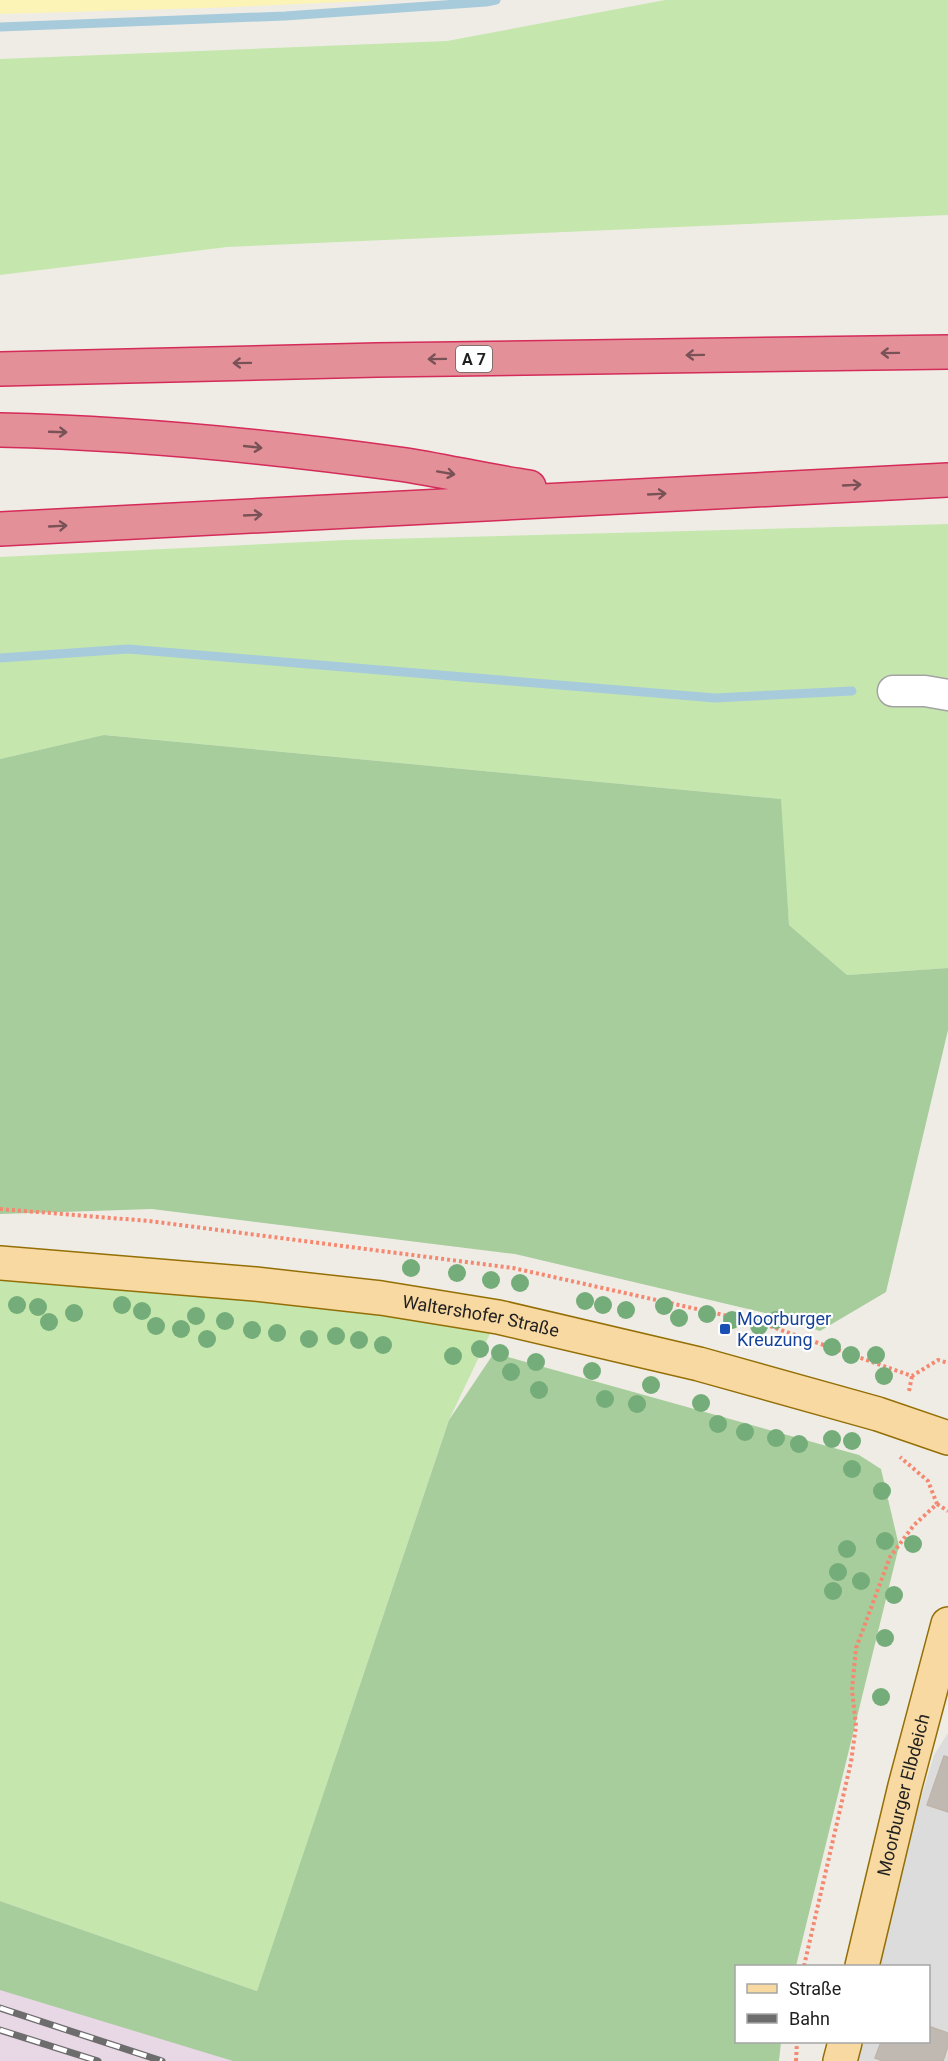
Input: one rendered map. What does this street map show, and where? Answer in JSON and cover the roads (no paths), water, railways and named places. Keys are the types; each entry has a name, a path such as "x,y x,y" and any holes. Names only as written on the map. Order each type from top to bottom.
{"highway":[{"name":"A 7","path":"0,369 377,360 948,352"},
{"path":"0,430 175,439 261,448 400,465 505,484 599,497"},
{"path":"0,529 948,480"}],"main road":[{"name":"Waltershofer Straße","path":"0,1263 255,1284 381,1298 498,1317 699,1364 904,1423 948,1438"},
{"name":"Moorburger Elbdeich","path":"862,1965 904,1786 947,1636"},
{"path":"840,2061 845,2043"}],"lane":[{"path":"893,692 925,691 948,695"}],"waterway":[{"path":"0,27 285,16 496,0"},
{"path":"0,658 128,649 715,698 852,691"}],"railway":[{"path":"0,2008 162,2061"},
{"path":"0,2030 98,2061"}],"place":[{"name":"Moorburger Kreuzung","path":"725,1329"}]}
